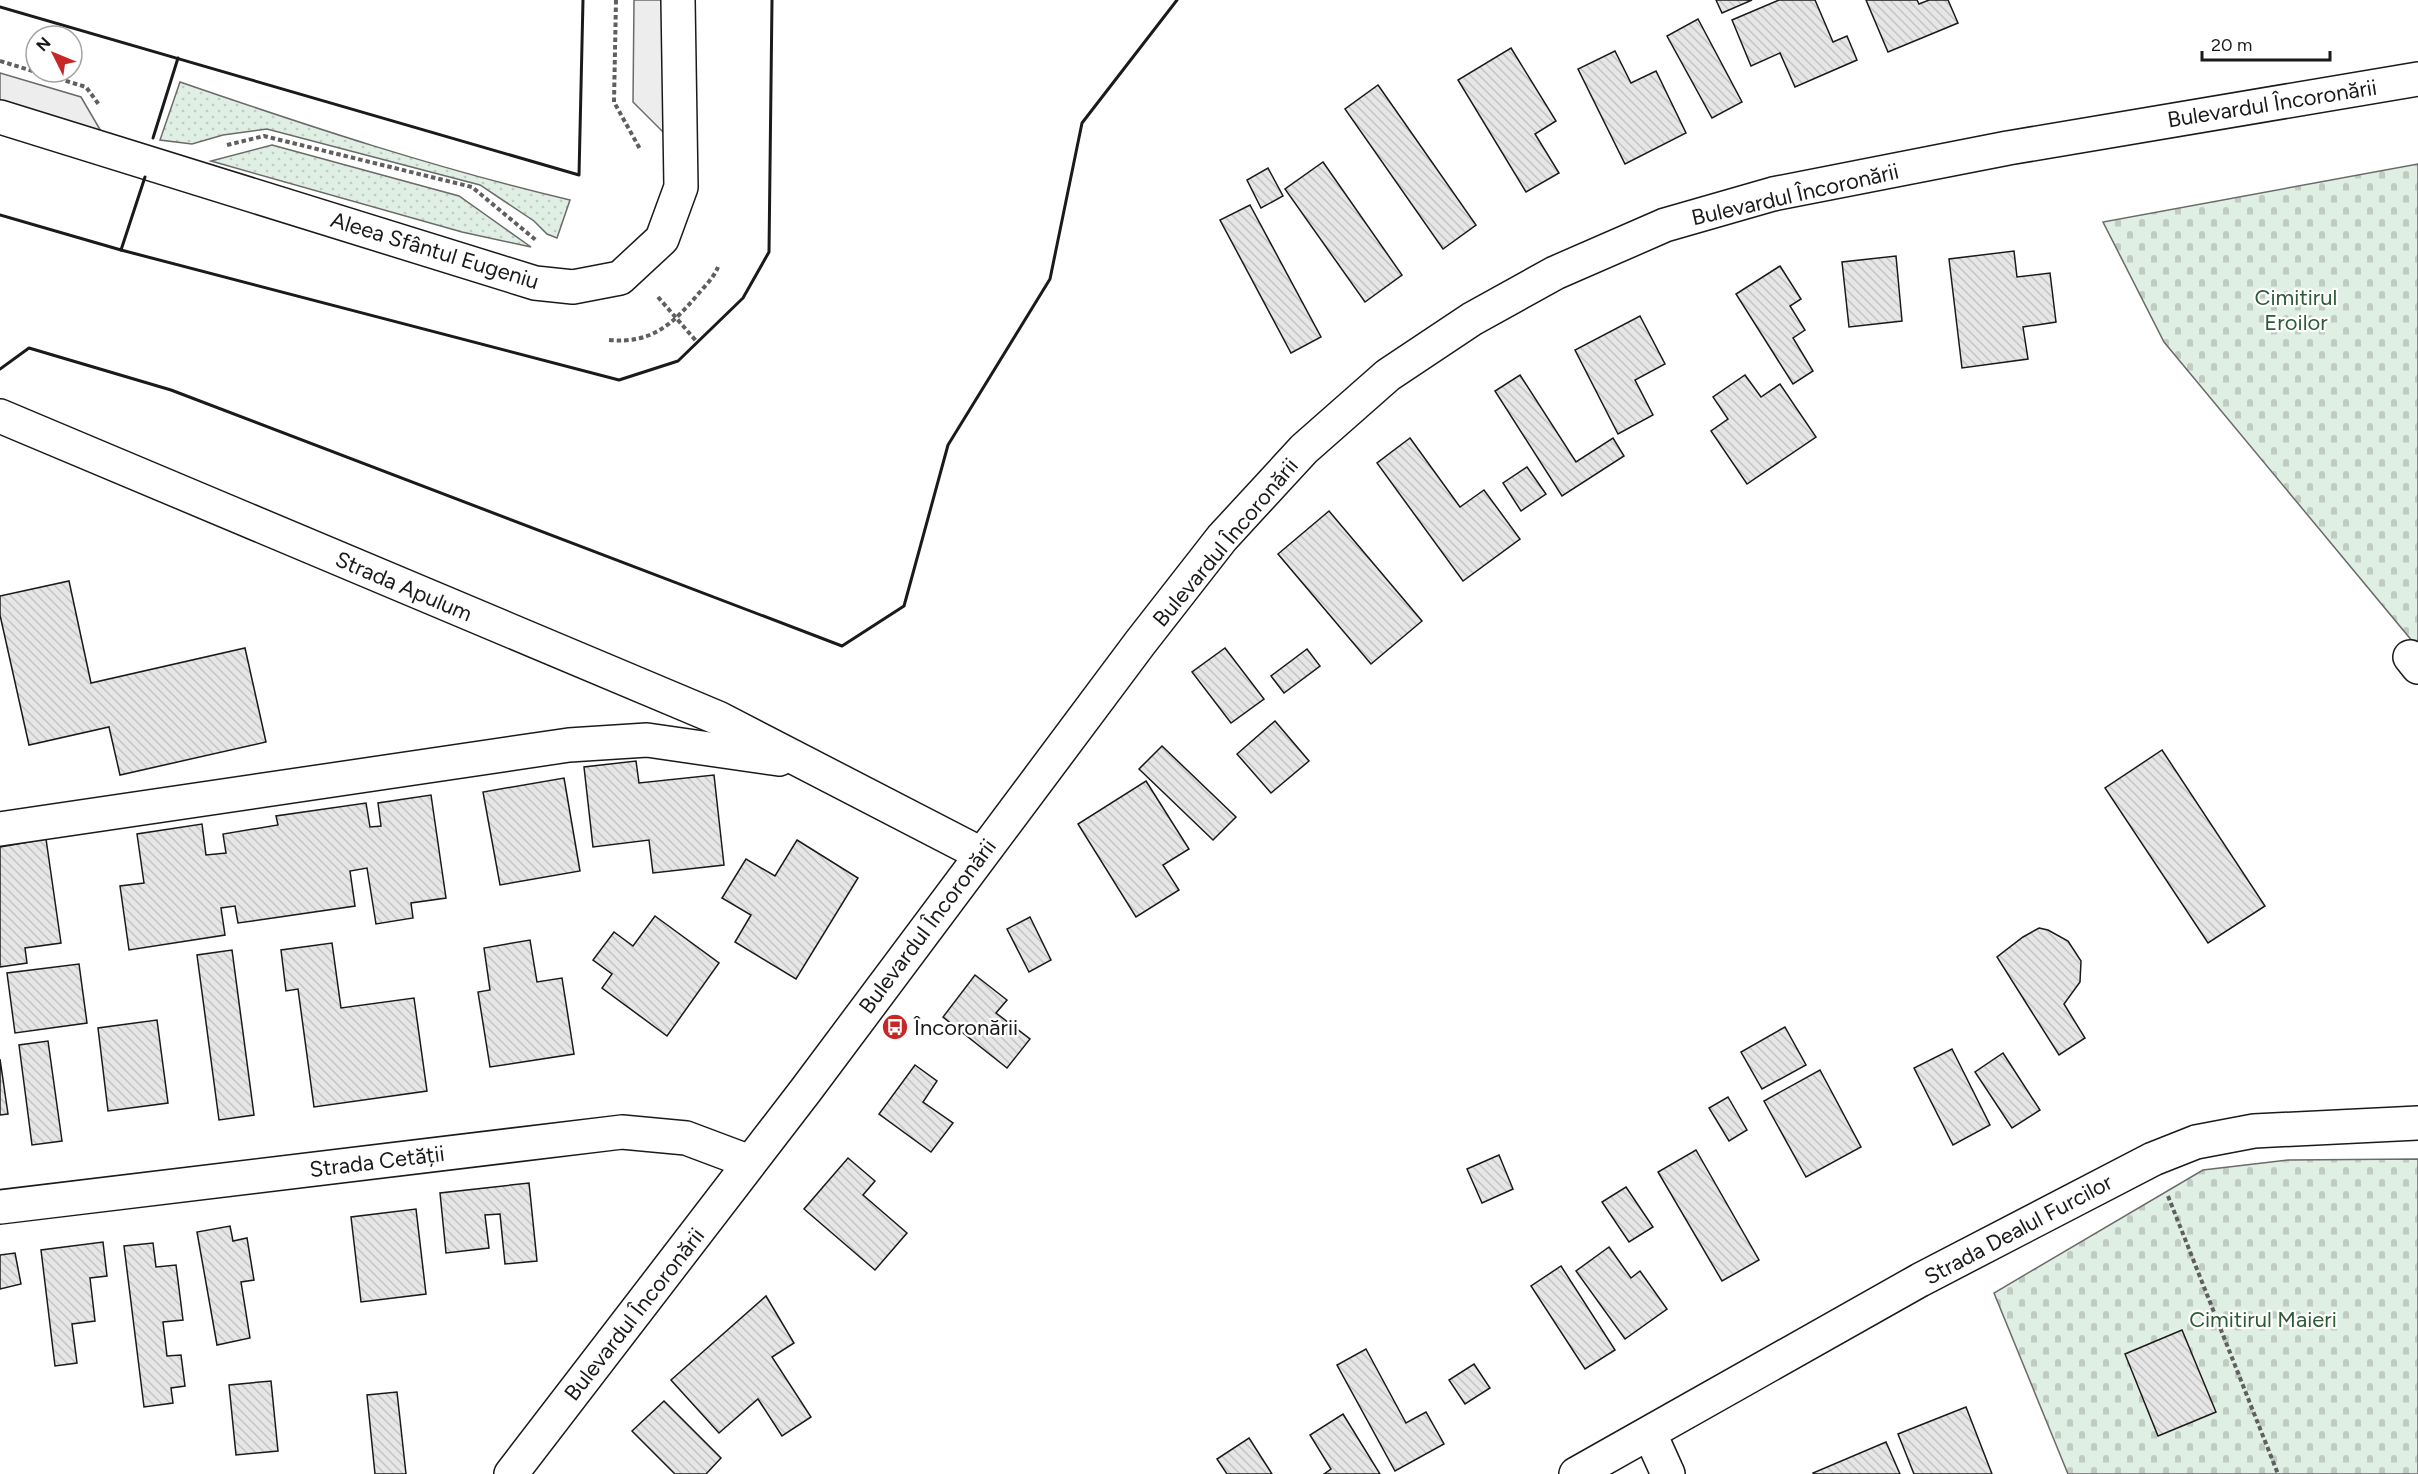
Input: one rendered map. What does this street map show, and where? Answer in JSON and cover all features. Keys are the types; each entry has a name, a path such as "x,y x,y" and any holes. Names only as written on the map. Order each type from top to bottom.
{"street":[{"name":"Aleea Sfântul Eugeniu","path":"0,117 535,283 573,287 620,278 662,239 681,187 678,0"},
{"name":"Bulevardul Încoronării","path":"511,1474 1222,538 1304,449 1388,375 1472,319 1555,273 1665,225 1773,194 2079,135 2418,79"},
{"name":"Strada Apulum","path":"0,416 718,718 981,854"},
{"name":"Strada Apulum","path":"0,829 569,745 647,740 806,763"},
{"name":"Strada Dealul Furcilor","path":"1576,1474 1920,1280 2153,1160 2196,1142 2254,1131 2418,1123"},
{"name":"Strada Cetății","path":"0,1207 622,1132 686,1138 750,1162"},
{"path":"1650,1434 1668,1474"}],"path":[{"path":"616,0 614,102 642,152"},
{"path":"0,61 24,68"},
{"path":"76,84 86,87 103,110"},
{"path":"224,146 264,136 472,187 546,248"},
{"path":"633,266 697,342"},
{"path":"609,340 626,342 646,337 677,320 718,267"},
{"path":"2153,1160 2278,1474"}],"green space":[{"path":"180,82 374,146 471,175 570,200 557,238 547,234 534,221 480,185 267,129 223,135 192,144 160,140"},
{"path":"272,145 459,196 531,247 462,232 211,161"},
{"name":"Cimitirul Eroilor","path":"2418,164 2418,648 2164,342 2103,222"},
{"name":"Cimitirul Maieri","path":"2418,1159 2418,1474 2068,1474 1994,1293 2203,1170 2288,1160"}],"shaded area":[{"path":"634,0 678,0 681,150 633,102"},
{"path":"0,73 24,80 24,84 37,84 81,97 112,150 0,117"}],"building":[{"path":"1716,0 1752,0 1722,13"},
{"path":"1779,0 1815,0 1833,42 1847,36 1857,60 1795,87 1780,53 1751,66 1732,20"},
{"path":"1866,0 1917,0 1919,4 1929,0 1948,0 1958,23 1888,52"},
{"path":"1698,19 1742,102 1712,118 1667,36"},
{"path":"1511,48 1556,121 1535,134 1559,173 1526,192 1458,80"},
{"path":"1615,51 1631,83 1656,71 1686,133 1625,164 1578,69"},
{"path":"1378,85 1476,225 1443,249 1345,109"},
{"path":"1323,162 1402,275 1365,302 1285,189"},
{"path":"1268,168 1283,196 1261,208 1247,180"},
{"path":"1250,205 1321,337 1291,353 1220,220"},
{"path":"2014,251 2017,277 2050,273 2056,322 2023,327 2028,359 1962,368 1949,259"},
{"path":"1896,256 1902,321 1849,327 1842,262"},
{"path":"1780,266 1801,299 1790,306 1805,330 1793,338 1813,371 1793,384 1736,294"},
{"path":"1640,316 1665,364 1635,380 1653,415 1618,434 1575,350"},
{"path":"1520,375 1576,462 1613,438 1624,456 1562,496 1495,391"},
{"path":"1745,375 1761,397 1780,384 1816,437 1747,484 1711,431 1728,419 1713,397"},
{"path":"1410,438 1460,507 1484,490 1520,539 1463,581 1377,463"},
{"path":"1527,467 1546,494 1521,511 1503,483"},
{"path":"1329,511 1422,621 1371,664 1278,554"},
{"path":"69,581 91,683 245,648 266,742 120,775 109,727 29,745 0,615 0,596"},
{"path":"1225,648 1264,699 1231,723 1192,672"},
{"path":"1307,649 1320,666 1284,693 1271,676"},
{"path":"1275,721 1309,761 1271,793 1237,754"},
{"path":"1162,746 1236,817 1213,840 1139,769"},
{"path":"2162,750 2265,906 2208,943 2105,788"},
{"path":"636,761 639,783 714,775 724,865 653,873 649,840 593,847 584,767"},
{"path":"564,778 580,871 500,885 483,792"},
{"path":"1146,781 1189,849 1163,865 1179,890 1136,917 1078,824"},
{"path":"431,795 446,898 411,903 413,918 376,924 367,868 350,871 355,906 238,923 235,906 221,908 225,935 129,950 120,886 144,883 137,834 202,824 206,855 226,853 223,834 278,825 276,816 366,803 370,827 381,826 378,803"},
{"path":"46,839 61,943 25,948 27,963 0,967 0,847"},
{"path":"797,840 858,878 796,979 735,942 751,915 722,898 746,859 775,876"},
{"path":"655,916 719,963 667,1036 602,988 612,974 593,960 614,932 633,946"},
{"path":"1030,917 1051,960 1029,972 1007,929"},
{"path":"2039,928 2048,930 2068,941 2081,961 2080,982 2064,1004 2085,1038 2059,1055 1997,957"},
{"path":"530,940 537,982 562,978 574,1054 490,1067 478,992 490,990 484,948"},
{"path":"332,943 341,1008 414,998 427,1091 314,1107 298,989 286,991 281,950"},
{"path":"232,950 254,1115 219,1120 197,955"},
{"path":"79,964 87,1023 15,1033 7,973"},
{"path":"975,975 1007,1000 996,1013 1030,1039 1007,1068 943,1017"},
{"path":"157,1020 168,1103 108,1111 98,1028"},
{"path":"1785,1027 1806,1065 1762,1089 1741,1052"},
{"path":"48,1041 62,1141 32,1145 19,1045"},
{"path":"1952,1049 1990,1125 1953,1145 1914,1068"},
{"path":"2003,1053 2040,1110 2012,1128 1975,1072"},
{"path":"0,1059 8,1114 0,1115"},
{"path":"915,1065 937,1081 923,1102 953,1123 931,1152 879,1114"},
{"path":"1820,1070 1861,1147 1806,1177 1764,1101"},
{"path":"1728,1097 1747,1130 1729,1141 1709,1108"},
{"path":"1696,1150 1759,1260 1722,1281 1658,1172"},
{"path":"1499,1155 1513,1189 1482,1203 1467,1169"},
{"path":"848,1158 875,1181 863,1195 907,1233 875,1270 804,1209"},
{"path":"529,1183 537,1261 505,1264 500,1214 485,1215 489,1248 446,1253 440,1193"},
{"path":"1626,1187 1653,1227 1629,1242 1602,1202"},
{"path":"416,1209 426,1294 361,1302 351,1217"},
{"path":"230,1226 233,1241 247,1238 254,1280 241,1282 250,1338 217,1345 197,1232"},
{"path":"103,1242 107,1276 90,1278 95,1321 72,1324 77,1363 55,1366 41,1250"},
{"path":"153,1243 156,1267 176,1265 183,1320 163,1322 167,1356 181,1355 185,1386 171,1388 173,1403 144,1407 124,1246"},
{"path":"1609,1247 1631,1278 1640,1271 1667,1309 1625,1339 1576,1271"},
{"path":"15,1253 21,1284 0,1289 0,1255"},
{"path":"1561,1266 1615,1350 1585,1369 1531,1286"},
{"path":"766,1296 794,1343 772,1357 811,1417 782,1436 758,1399 719,1433 671,1380"},
{"path":"2182,1330 2216,1412 2158,1436 2125,1354"},
{"path":"1366,1349 1406,1423 1426,1412 1444,1444 1395,1471 1337,1365"},
{"path":"1474,1364 1490,1388 1465,1404 1449,1380"},
{"path":"271,1381 278,1451 236,1455 229,1385"},
{"path":"397,1392 406,1474 375,1474 367,1395"},
{"path":"664,1401 721,1458 706,1474 675,1474 632,1431"},
{"path":"1966,1407 1992,1474 1914,1474 1898,1434"},
{"path":"1343,1414 1380,1474 1324,1474 1331,1469 1310,1435"},
{"path":"1249,1438 1272,1474 1227,1474 1217,1459"},
{"path":"1886,1442 1900,1474 1813,1473"}],"wall":[{"path":"0,7 579,175 583,0"},
{"path":"0,215 121,250 619,380 678,361 743,298 769,252 772,0"},
{"path":"0,369 29,348 171,390 842,646 904,606 948,445 1050,279 1082,123 1177,0"},
{"path":"153,138 178,58"},
{"path":"121,250 145,177"}],"place":[{"name":"Încoronării","path":"895,1027"}]}
